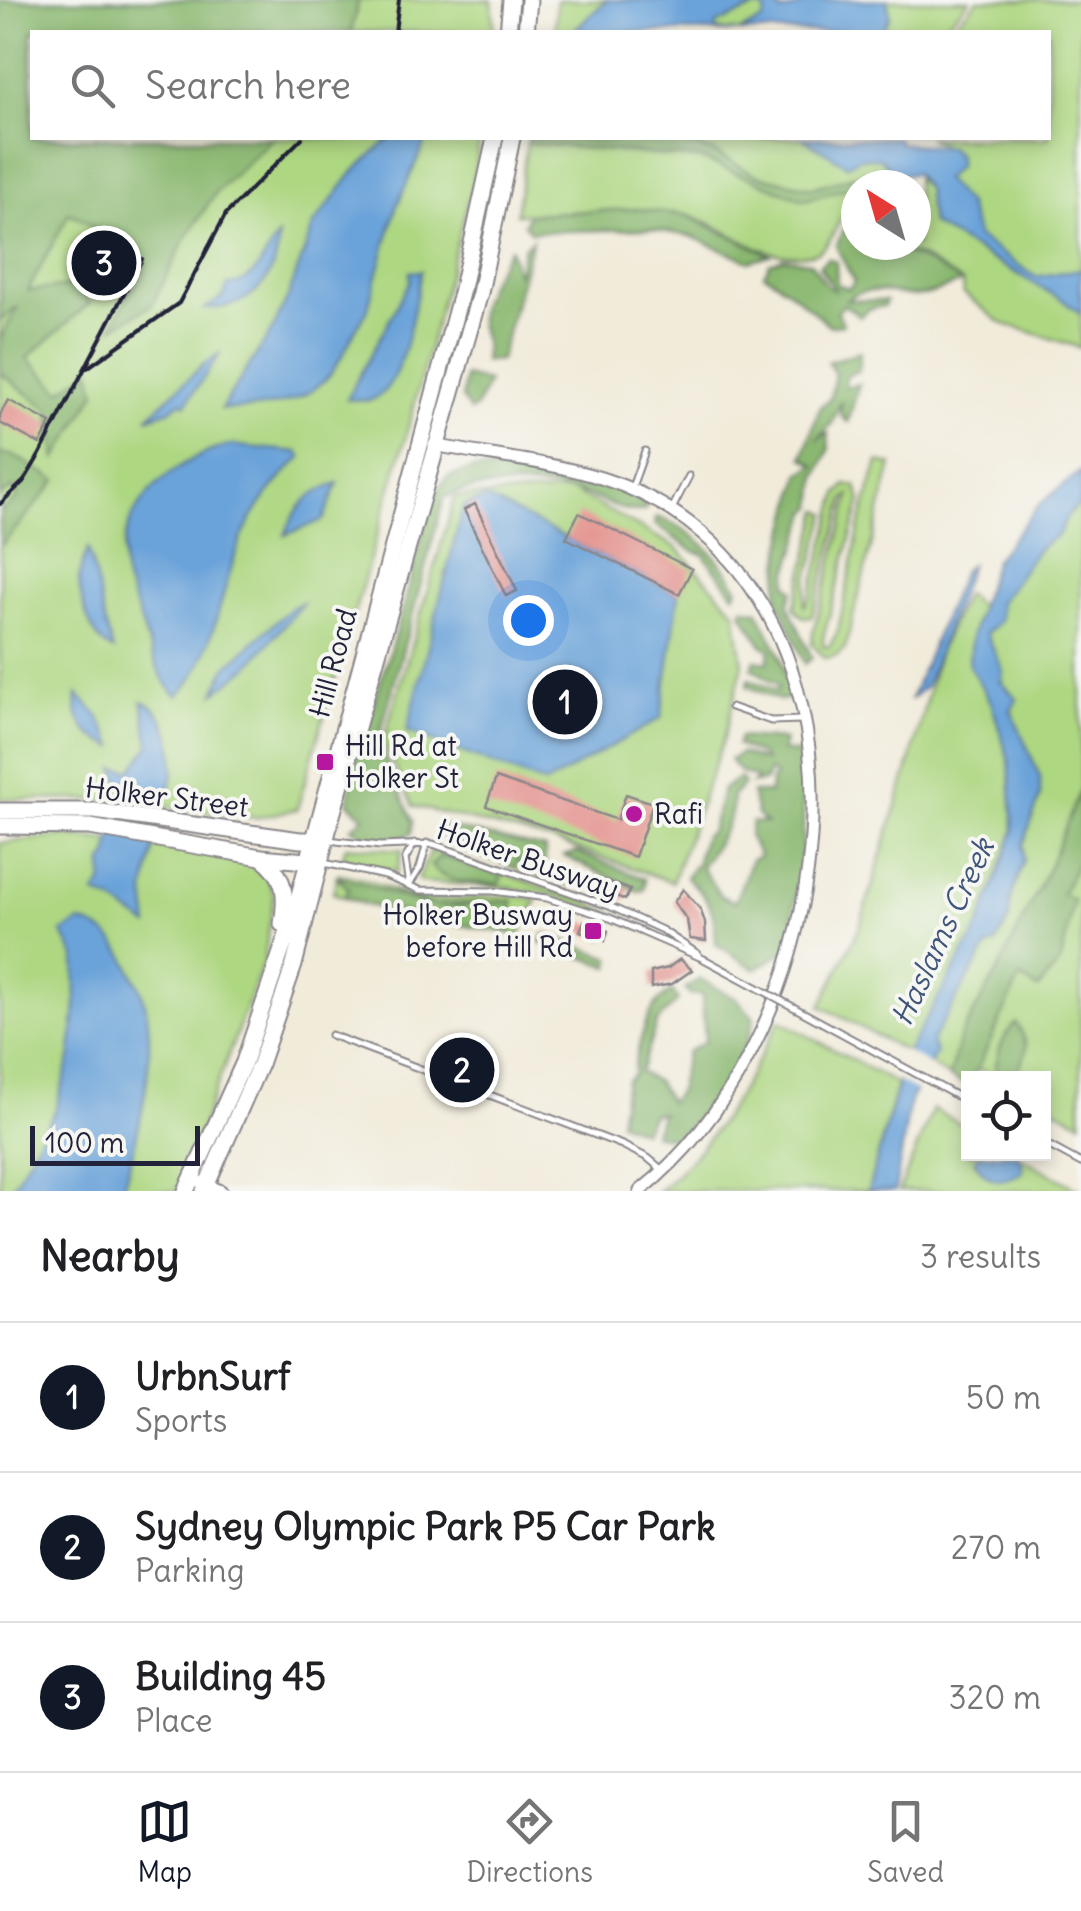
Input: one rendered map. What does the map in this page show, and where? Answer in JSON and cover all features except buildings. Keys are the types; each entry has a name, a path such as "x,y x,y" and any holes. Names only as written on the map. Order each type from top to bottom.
{"main road":[{"path":"508,30 511,0"},
{"path":"526,30 529,0"},
{"name":"Hill Road","path":"202,1187 260,1064 294,965 319,840 428,443 494,140"},
{"name":"Hill Road","path":"428,443 480,293 512,140"},
{"name":"Holker Street","path":"0,826 95,810 319,840"},
{"name":"Holker Street","path":"0,811 158,841 315,861"},
{"path":"260,857 277,872 285,890 274,967"},
{"name":"Hill Road","path":"202,1187 274,967 315,861"}],"street":[{"path":"428,443 576,469 632,487 672,510 723,552 765,608 791,666 805,719 812,805 810,856 794,945 763,1026 720,1101 664,1171 640,1191"}],"lane":[{"path":"632,487 645,450"},
{"path":"672,510 690,476"},
{"path":"731,707 771,720 805,719"},
{"name":"Holker Busway","path":"319,840 380,846 427,843 609,906 662,930 704,959"},
{"path":"409,885 404,866 416,843"},
{"path":"409,885 420,868 427,843"},
{"name":"Holker Busway","path":"315,861 385,876 423,890 506,892 547,898 610,918 704,959 961,1098"},
{"path":"331,1036 622,1145 664,1171"},
{"path":"1051,1147 1081,1163"}],"green space":[{"path":"0,0 492,0 494,30 30,30 30,140 480,140 473,181 406,436 297,809 256,818 113,800 0,799"},
{"path":"0,0 359,0 352,30 30,30 30,140 271,140 216,192 186,238 152,305 112,328 144,262 69,213 28,291 77,285 90,303 27,358 61,391 91,370 96,392 56,460 50,410 0,373 0,339 18,307 0,321"},
{"path":"557,0 607,0 574,30 555,30"},
{"path":"887,0 970,0 941,30 883,30 890,15"},
{"path":"978,0 1081,0 1081,269 1036,277 977,237 967,204 944,179 957,153 932,140 1051,140 1051,30 949,30"},
{"path":"757,7 766,10 764,20 743,30 716,30 717,24"},
{"path":"674,140 805,140 847,165 860,158 881,158 888,168 841,170 841,180 812,188 756,175 711,151"},
{"path":"674,140 711,151 756,175 812,188 841,180 841,190 804,200 702,159 527,143"},
{"path":"527,143 702,159 804,200 841,189 841,219 825,245 811,254 776,253 680,214 619,210 516,214"},
{"path":"636,209 686,215 771,255 749,261 690,236 650,229 531,232 524,224 529,214"},
{"path":"931,224 1081,314 1081,348 1001,323 963,293 962,282 926,260 931,260"},
{"path":"532,240 500,360 484,361 479,313 484,293 510,248 517,275 524,247"},
{"path":"783,258 810,262 829,288 835,290 819,266 828,258 836,262 837,284 849,289 854,282 843,260 922,260 962,282 921,296 863,292 847,300 886,301 884,306 860,316 844,305 837,312 843,324 830,326 764,274 770,263"},
{"path":"860,352 859,370 845,377 846,387 859,384 848,422 841,416 841,401 832,423 817,440 828,433 829,450 817,476 814,507 808,513 788,572 787,584 793,590 788,605 812,658 805,664 777,597 782,549 800,474 815,465 803,457 820,407 830,399 835,374 828,362"},
{"path":"465,376 488,382 476,408 470,411 462,398"},
{"path":"0,453 14,456 57,480 0,547 0,512 18,498 13,488 0,496"},
{"path":"878,462 892,465 845,648 836,656 825,658 812,644 813,633 850,495 845,499 812,616 803,617 794,608 820,510 827,513 807,581 804,607 838,494 846,485 856,486 861,500 823,638 823,646 829,647 838,631 861,520"},
{"path":"473,469 551,473 595,485 603,482 647,503 645,510 628,510 577,492 528,486 473,489 444,498 378,742 413,821 411,834 373,838 351,828 364,817 348,802 356,760 405,602 429,504 447,477"},
{"path":"572,491 676,547 735,611 743,665 724,738 672,882 555,841 413,806 383,742 455,497"},
{"path":"1081,503 1081,1122 1051,1107 1051,1071 982,1071 955,1057 949,1077 930,1065 936,1053 930,1042 987,947 995,944 1009,920 1010,901 1024,859 1023,845 1040,796 1040,777 1011,710 1017,699 1001,681 1003,671 985,633 999,603 1037,550 1059,534 1068,515"},
{"path":"657,517 682,529 714,555 738,589 734,594 703,554 655,524"},
{"path":"965,594 980,606 969,665 991,702 1009,760 1014,831 979,927 907,1052 821,1006 860,926 939,651"},
{"path":"743,608 758,611 781,657 791,698 779,700 747,686 749,679 777,691 779,686 752,668 755,660 768,662 770,650 762,645 742,613"},
{"path":"740,737 784,740 782,751 804,754 803,847 788,950 755,969 716,944 710,907 686,877 696,864 704,836 711,831 723,789 740,778 744,784 732,796 727,824 701,867 721,896 735,902 751,860 760,856 749,837 752,822 766,823 757,815 752,793 770,793 775,775 769,771 765,781 752,784 757,778 740,772 730,760 741,753 765,761 761,755 737,745"},
{"path":"1081,789 1081,855 1062,894 1074,900 1061,961 1038,989 1020,978 976,1071 961,1071 961,1083 949,1077 960,1037 997,973 1047,871"},
{"path":"445,826 545,849 545,866 517,860 514,868 453,846 437,830"},
{"path":"63,836 261,857 274,896 264,961 177,1191 0,1191 0,843"},
{"path":"346,846 402,850 397,872 342,859"},
{"path":"431,850 581,899 654,931 553,895 503,887 422,882 418,879"},
{"path":"577,852 645,879 644,890 638,891 564,856"},
{"path":"440,856 502,875 500,884 445,877 431,866"},
{"path":"516,860 574,878 570,886 514,868"},
{"path":"338,874 420,898 508,896 537,900 519,935 510,933 512,901 434,905 339,879 349,889 345,896 367,905 333,893"},
{"path":"337,877 434,905 513,901 510,933 367,905 344,896 349,889"},
{"path":"545,934 611,958 610,967 540,942"},
{"path":"700,979 737,999 754,1018 734,1068 702,1113 677,1139 653,1134 662,1113 652,1114 643,1131 619,1122 626,1081 635,1073 646,1023 656,1004 673,991 678,1000 657,1022 640,1072 658,1083 669,1102 678,1091 687,1052 705,1042 702,995 690,994 685,989"},
{"path":"779,1020 897,1084 868,1191 658,1191 712,1134"},
{"path":"1016,1023 1025,1039 1026,1051 1015,1071 996,1071 1000,1048"},
{"path":"933,1109 961,1124 961,1161 1027,1161 1081,1191 899,1191"}],"water":[{"path":"607,0 770,0 782,12 815,0 887,0 890,15 883,30 743,30 764,20 766,10 757,7 717,24 716,30 574,30"},
{"path":"388,140 426,140 396,208 367,311 331,373 308,393 266,407 221,409 271,332 314,224 355,170"},
{"path":"805,140 898,140 950,147 958,156 958,166 944,179 967,204 977,237 1036,277 1081,269 1081,314 931,224 931,170 891,170 880,158 860,158 847,165"},
{"path":"278,236 273,266 258,289 234,304 204,309 224,296 228,285 252,275"},
{"path":"421,271 406,343 392,380 371,400 347,399 410,281 410,272"},
{"path":"221,352 186,404 181,402 147,418 203,365"},
{"path":"229,445 298,452 302,457 270,491 250,521 237,549 200,665 177,696 154,661 126,582 123,552 127,530 137,509 167,476 186,463"},
{"name":"Haslams Creek","path":"1081,471 1081,503 1068,515 1059,534 1037,550 999,603 1000,621 986,633 1003,671 1001,682 1017,699 1011,710 1040,777 1040,796 1023,845 1024,859 1010,901 1009,920 995,944 987,947 931,1042 936,1053 910,1101 895,1191 868,1191 907,1052 979,927 1014,831 1009,760 991,702 969,665 980,606 995,560 1039,505"},
{"path":"338,483 323,520 285,535 304,502"},
{"path":"486,498 679,594 661,718 545,784 407,731 463,506"},
{"path":"88,549 113,650 93,630 82,599 79,576"},
{"path":"970,565 926,686 910,700 963,570"},
{"path":"303,603 247,668 215,693 225,668 292,607"},
{"path":"77,694 97,714 115,747 84,728 77,713"},
{"path":"142,701 161,717 174,759 145,892 149,926 95,894 103,882 103,862 108,856 122,789 115,768 132,770 150,745"},
{"path":"80,922 112,940 142,993 147,1015 148,1066 135,1145 122,1191 10,1191 55,1111 70,1059 76,1005 75,957 62,932"},
{"path":"975,1161 1021,1161 1023,1172 1007,1179 995,1180"}],"pier":[{"path":"903,1050 934,1067 920,1093 894,1079"}],"railway":[{"path":"395,30 399,0"},
{"path":"87,368 179,303 226,214 300,140"},
{"path":"0,504 24,481 40,454 142,259"}],"place":[{"name":"Building 45","path":"104,263"},
{"name":"UrbnSurf","path":"565,702"},
{"name":"Hill Rd at Holker St","path":"325,762"},
{"name":"Rafi","path":"634,814"},
{"name":"Holker Busway before Hill Rd","path":"593,931"},
{"name":"Sydney Olympic Park P5 Car Park","path":"462,1070"}]}
